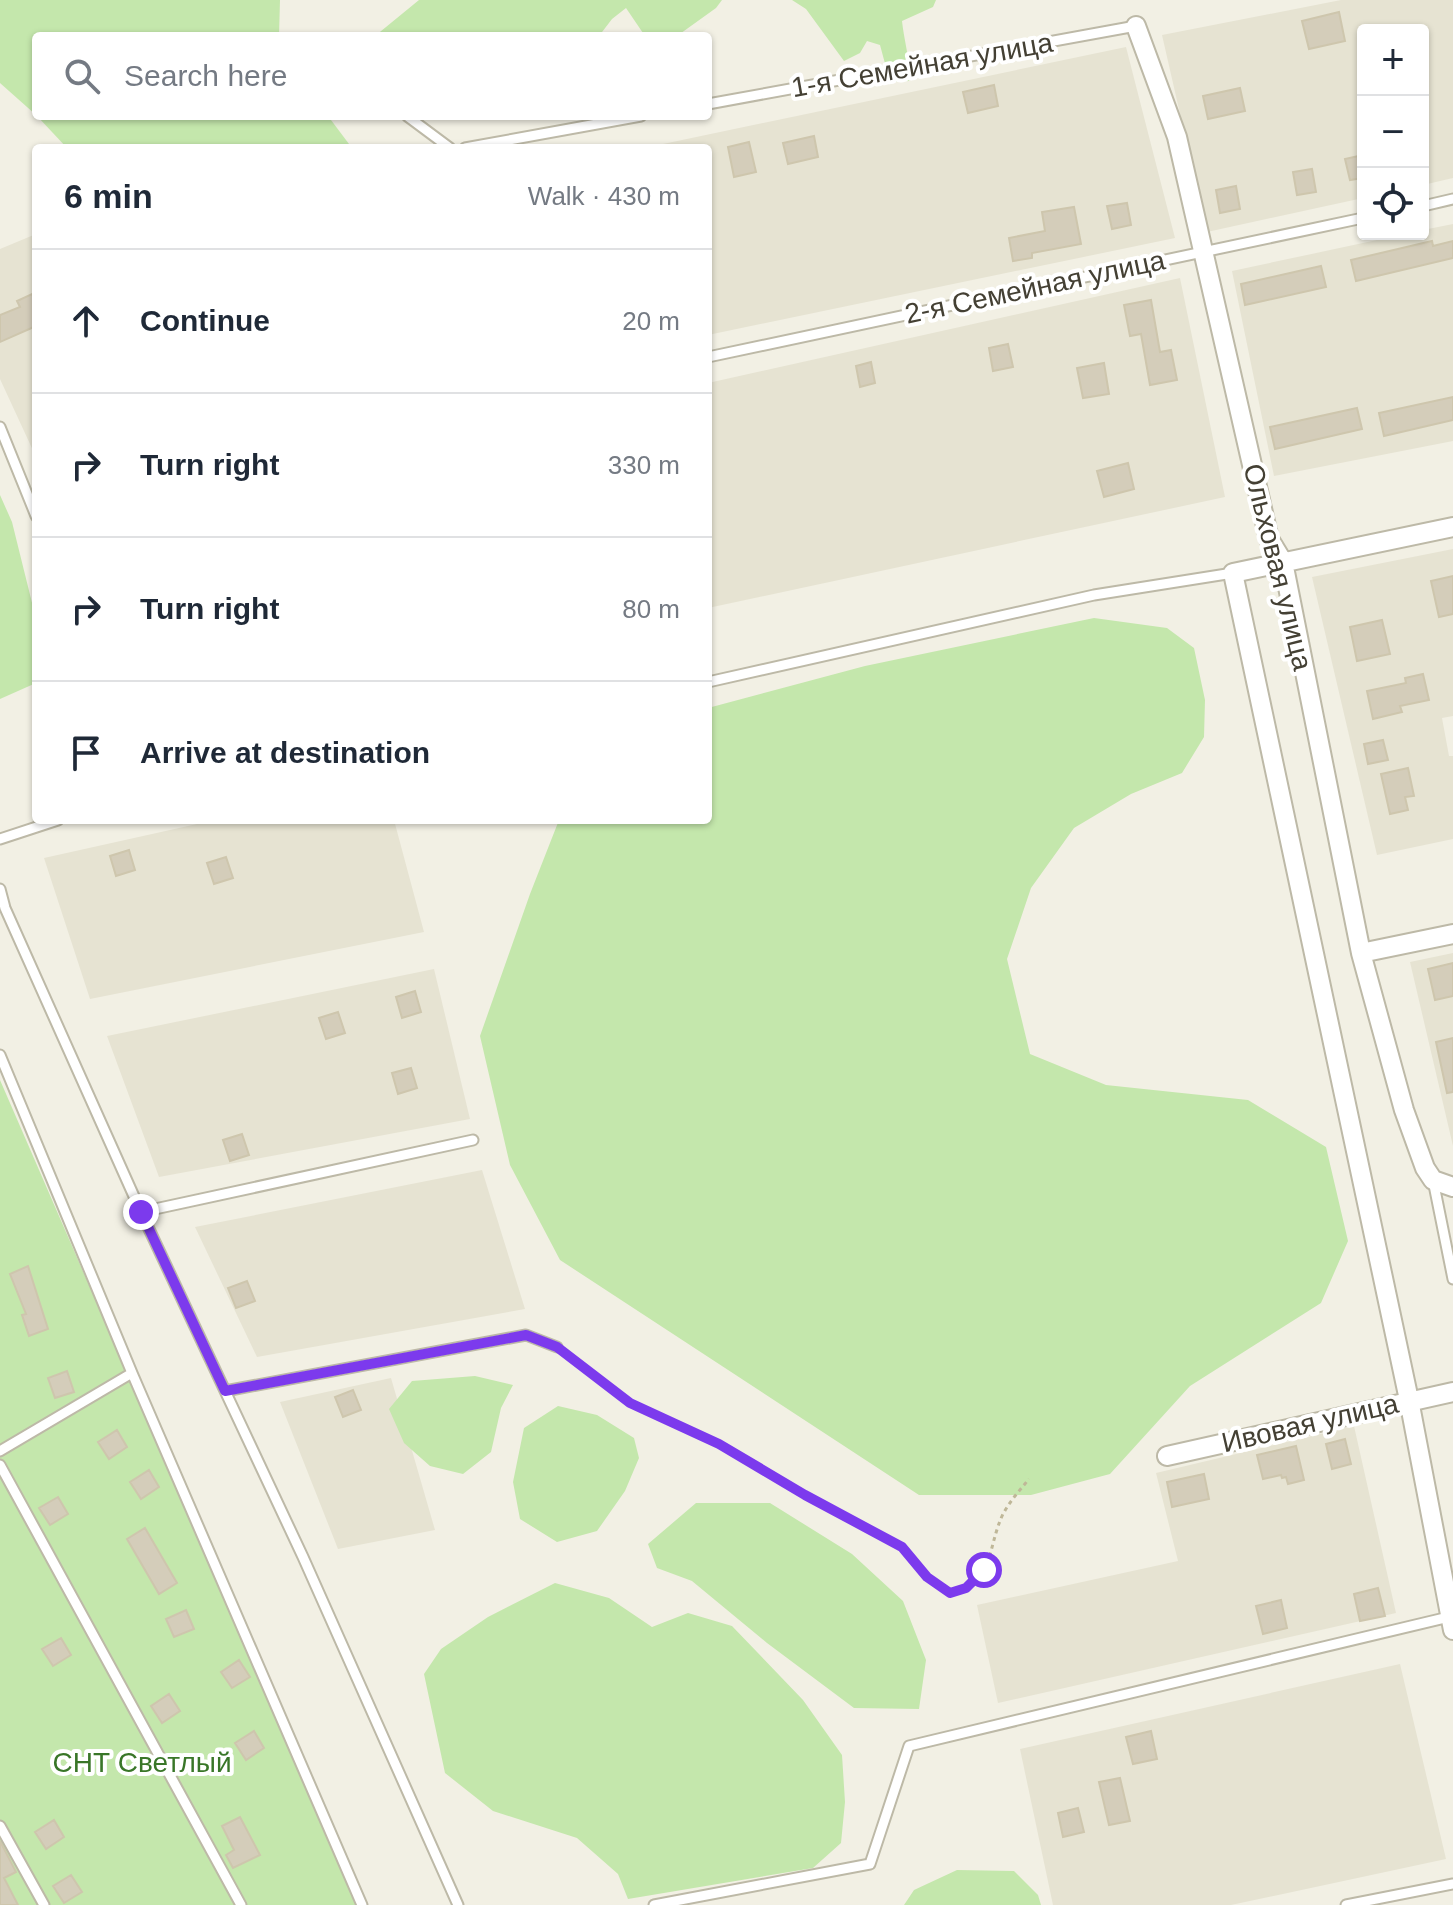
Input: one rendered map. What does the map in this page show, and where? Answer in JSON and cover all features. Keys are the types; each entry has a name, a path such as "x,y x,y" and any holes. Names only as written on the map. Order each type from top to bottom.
{"street":[{"name":"Ольховая улица","path":"1136,26 1177,137 1269,539 1283,562 1361,953 1404,1110 1425,1168 1433,1180"},
{"path":"1452,1621 1409,1400 1233,573 1453,527"},
{"path":"1361,953 1453,934"},
{"path":"1433,1180 1453,1187"},
{"name":"Ивовая улица","path":"1167,1456 1453,1392"}],"lane":[{"name":"1-я Семейная улица","path":"712,103 1136,26"},
{"path":"412,120 445,144"},
{"path":"487,144 619,120"},
{"path":"1429,205 1453,199"},
{"name":"2-я Семейная улица","path":"712,356 1357,219"},
{"path":"0,427 32,500"},
{"path":"712,681 1094,595 1233,573"},
{"path":"0,839 46,824"},
{"path":"0,889 2,909 310,1572 458,1905"},
{"path":"0,1055 132,1373 362,1905"},
{"path":"141,1212 473,1140"},
{"path":"1433,1180 1453,1279"},
{"path":"225,1391 526,1335 557,1347"},
{"path":"0,1451 132,1373"},
{"path":"0,1465 241,1905"},
{"path":"654,1905 870,1864 909,1746 1452,1621"},
{"path":"0,1826 44,1905"},
{"path":"1346,1905 1453,1884"}],"path":[{"path":"557,1347 630,1403 719,1444 902,1547 927,1577 950,1593 966,1588 984,1570 1010,1501 1029,1479"}],"shaded area":[{"path":"1341,0 1453,0 1453,178 1429,184 1429,24 1357,24 1357,199 1207,232 1162,35"},
{"path":"1126,47 1175,238 712,334 712,144 663,144"},
{"path":"1453,224 1453,441 1274,476 1232,271 1377,240 1429,240 1429,229"},
{"path":"32,236 32,448 0,379 0,249"},
{"path":"1180,278 1225,497 712,607 712,382"},
{"path":"1453,549 1453,716 1442,718 1449,756 1453,756 1453,839 1377,855 1312,577"},
{"path":"197,824 395,824 424,932 90,999 44,858"},
{"path":"1453,953 1453,1146 1410,962"},
{"path":"434,969 470,1119 159,1177 107,1036"},
{"path":"482,1170 525,1309 257,1357 195,1227"},
{"path":"391,1378 435,1530 338,1549 280,1402"},
{"path":"1354,1426 1396,1613 998,1703 977,1605 1178,1561 1156,1473"},
{"path":"1400,1664 1446,1859 1231,1905 1053,1905 1020,1749"}],"green space":[{"path":"0,0 280,0 279,32 32,32 32,111 0,83"},
{"path":"419,0 722,0 716,8 683,32 642,32 626,8 602,32 380,32"},
{"path":"792,0 936,0 933,7 902,21 909,81 890,82 880,45 867,41 860,53 844,61 806,9"},
{"path":"41,120 331,120 349,144 63,144"},
{"path":"0,495 12,522 32,603 32,685 0,699"},
{"path":"1094,618 1167,628 1194,648 1205,700 1204,737 1182,773 1131,794 1074,828 1031,888 1007,959 1030,1054 1106,1085 1248,1100 1326,1147 1348,1241 1321,1303 1190,1386 1110,1474 1031,1495 919,1495 560,1260 510,1165 480,1036 557,824 712,824 712,707 865,666"},
{"name":"СНТ Светлый","path":"0,1080 299,1769 368,1905 0,1905"},
{"path":"475,1376 513,1385 501,1408 491,1452 463,1474 430,1466 404,1443 389,1409 412,1381"},
{"path":"558,1406 597,1415 634,1438 639,1458 625,1491 597,1531 557,1542 520,1519 513,1482 524,1428"},
{"path":"696,1503 770,1503 852,1554 903,1601 926,1660 919,1709 854,1708 767,1643 692,1581 657,1568 648,1544"},
{"path":"555,1583 609,1598 652,1627 688,1613 732,1626 803,1700 842,1755 845,1802 841,1843 813,1868 628,1899 618,1874 577,1838 493,1811 445,1773 424,1674 441,1649 488,1617"},
{"path":"957,1870 1014,1871 1038,1895 1041,1905 904,1905 914,1890"}],"building":[{"path":"1339,12 1345,41 1309,49 1302,21"},
{"path":"994,85 998,106 968,113 963,92"},
{"path":"1240,88 1245,111 1208,119 1203,96"},
{"path":"814,136 818,157 788,164 783,143"},
{"path":"749,142 756,172 734,177 728,147"},
{"path":"1357,156 1357,179 1350,180 1345,159"},
{"path":"1312,169 1316,192 1297,195 1293,172"},
{"path":"1236,186 1240,209 1220,213 1216,190"},
{"path":"1127,203 1131,225 1112,229 1107,206"},
{"path":"1074,207 1081,244 1032,253 1032,258 1013,261 1009,238 1045,231 1042,212"},
{"path":"1432,241 1433,246 1453,241 1453,258 1356,281 1351,260"},
{"path":"1321,266 1326,287 1245,305 1241,284"},
{"path":"32,294 32,328 0,342 0,315 20,307 17,301"},
{"path":"1151,300 1160,352 1171,350 1177,380 1150,385 1141,334 1130,336 1124,305"},
{"path":"1008,344 1013,367 993,371 989,348"},
{"path":"871,362 875,383 860,387 856,366"},
{"path":"1104,363 1109,394 1083,398 1077,368"},
{"path":"1453,397 1453,420 1384,436 1379,413"},
{"path":"1357,408 1362,429 1275,449 1270,427"},
{"path":"1128,463 1134,489 1104,497 1097,471"},
{"path":"1453,576 1453,614 1439,617 1431,581"},
{"path":"1382,620 1390,654 1357,661 1350,627"},
{"path":"1423,674 1429,700 1400,706 1402,712 1373,719 1367,691 1406,683 1405,678"},
{"path":"1383,740 1388,760 1368,764 1364,744"},
{"path":"1408,768 1414,796 1405,797 1408,810 1390,814 1381,774"},
{"path":"129,850 135,870 116,876 110,856"},
{"path":"226,857 233,878 214,884 207,863"},
{"path":"1453,963 1453,996 1435,1000 1428,969"},
{"path":"415,991 421,1012 402,1018 396,997"},
{"path":"338,1012 345,1033 326,1039 319,1018"},
{"path":"1453,1038 1453,1092 1447,1093 1436,1042"},
{"path":"411,1068 417,1088 398,1094 392,1073"},
{"path":"242,1134 249,1155 230,1161 223,1140"},
{"path":"28,1266 48,1329 29,1336 22,1315 26,1314 10,1274"},
{"path":"247,1281 255,1301 236,1308 228,1288"},
{"path":"67,1371 74,1392 55,1398 48,1378"},
{"path":"353,1390 361,1410 343,1417 335,1397"},
{"path":"117,1430 127,1447 109,1459 98,1442"},
{"path":"1345,1439 1351,1464 1332,1469 1326,1444"},
{"path":"1296,1446 1304,1480 1288,1484 1286,1477 1282,1478 1281,1475 1263,1479 1257,1455"},
{"path":"149,1470 159,1487 141,1499 130,1482"},
{"path":"1204,1474 1209,1499 1172,1507 1167,1482"},
{"path":"58,1497 68,1514 50,1525 39,1508"},
{"path":"145,1528 177,1583 159,1594 127,1539"},
{"path":"1378,1588 1385,1616 1360,1621 1354,1594"},
{"path":"1281,1600 1287,1628 1263,1634 1256,1606"},
{"path":"186,1610 194,1629 174,1637 166,1619"},
{"path":"61,1638 71,1655 53,1666 42,1649"},
{"path":"239,1660 250,1677 232,1688 221,1672"},
{"path":"169,1694 180,1711 162,1723 151,1706"},
{"path":"254,1731 264,1748 246,1760 235,1743"},
{"path":"1151,1731 1157,1759 1133,1764 1126,1737"},
{"path":"1120,1778 1130,1821 1109,1825 1099,1782"},
{"path":"1078,1808 1084,1832 1063,1837 1058,1813"},
{"path":"240,1817 260,1855 233,1868 226,1855 234,1850 222,1826"},
{"path":"54,1820 64,1837 46,1849 35,1832"},
{"path":"0,1841 16,1872 4,1878 18,1905 0,1905"},
{"path":"71,1875 82,1892 64,1903 53,1886"}],"route":[{"path":"141,1212 225,1391 526,1335 557,1347 630,1403 719,1444 902,1547 927,1577 950,1593 966,1588 984,1570"}]}
